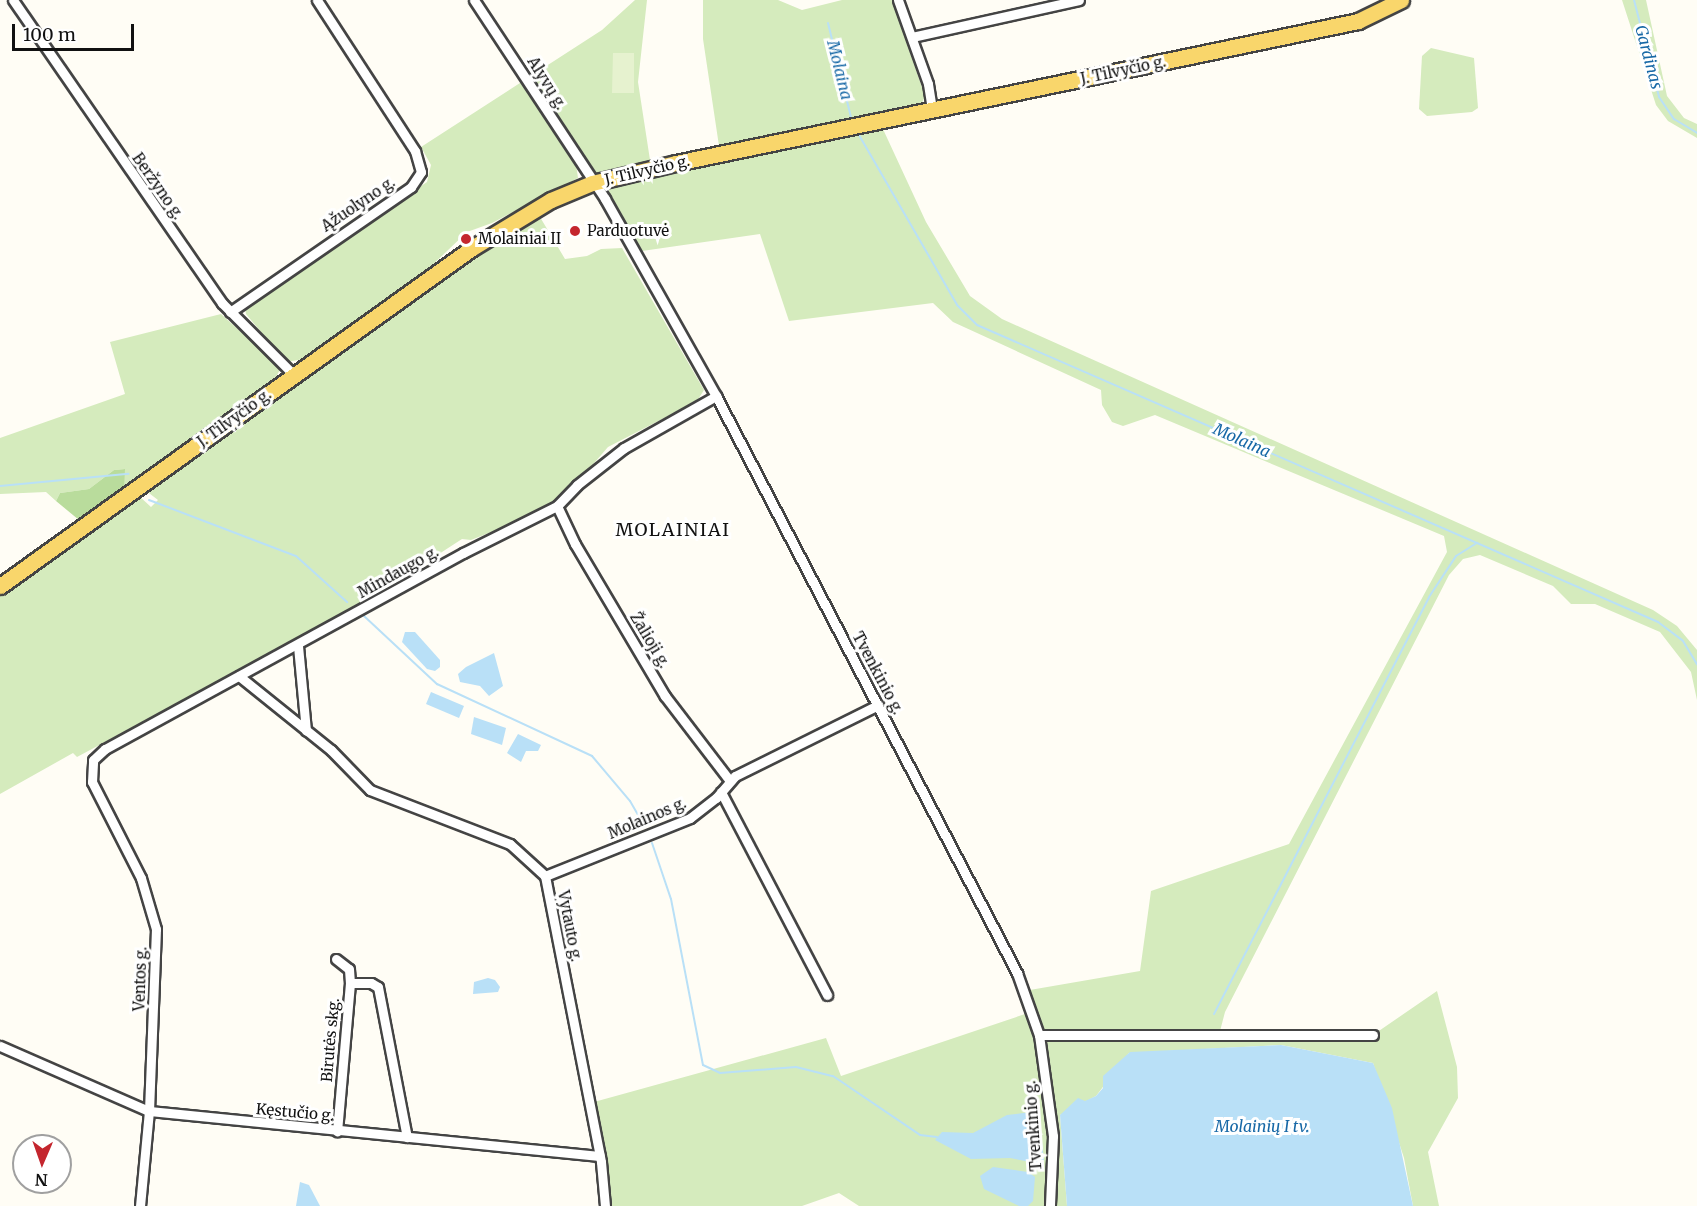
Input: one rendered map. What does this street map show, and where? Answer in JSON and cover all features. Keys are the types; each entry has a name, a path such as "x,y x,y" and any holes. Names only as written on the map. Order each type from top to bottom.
{"main road":[{"name":"J. Tilvyčio g.","path":"0,586 504,225 592,183 1358,21 1401,0"}],"street":[{"name":"Beržyno g.","path":"13,0 230,312 294,375"},
{"name":"Ąžuolyno g.","path":"230,312 411,187 422,172 415,151 316,0"},
{"name":"Alyvų g.","path":"474,0 592,183"},
{"path":"898,0 928,84 932,110"},
{"path":"912,37 1079,0"},
{"name":"Tvenkinio g.","path":"592,183 716,396 1017,973 1039,1035 1053,1136 1050,1206"},
{"name":"Mindaugo g.","path":"90,766 105,749 298,646 463,553 557,507 577,485 624,448 716,396"},
{"name":"Žalioji g.","path":"557,507 575,544 665,696 730,781"},
{"path":"298,646 306,731"},
{"name":"Vytauto g.","path":"239,676 306,731 370,790 510,844 546,876 600,1156 605,1206"},
{"name":"Molainos g.","path":"546,876 690,818 721,792 730,781 878,705"},
{"name":"Ventos g.","path":"90,766 96,793 151,901 156,929 149,1111 140,1206"},
{"path":"721,792 827,995"},
{"name":"Birutės skg.","path":"336,959 349,969 350,983 337,1131"},
{"path":"350,983 371,983 378,987 407,1137"},
{"path":"1039,1035 1373,1035"},
{"name":"Kęstučio g.","path":"0,1046 149,1111 600,1156"}],"green space":[{"path":"635,0 647,0 638,82 650,160 595,174 534,91 576,164 578,178 492,223 467,232 426,271 304,359 286,362 246,314 245,308 427,182 431,165 421,147 602,30"},
{"path":"703,0 778,0 802,10 842,0 892,0 925,96 922,103 897,111 719,146 703,39"},
{"path":"1622,0 1646,0 1667,96 1684,118 1697,124 1697,138 1668,121 1656,105"},
{"path":"1431,48 1474,58 1478,108 1472,112 1427,116 1419,109 1422,56"},
{"path":"613,53 634,53 634,93 612,93"},
{"path":"882,127 926,222 970,296 1002,319 1653,610 1677,626 1697,650 1697,700 1691,672 1660,632 1595,604 1571,604 1553,586 1480,555 1463,559 1449,575 1225,1012 1219,1035 1373,1035 1437,991 1457,1067 1458,1098 1428,1152 1439,1206 1413,1206 1404,1158 1373,1063 1281,1045 1129,1053 1096,1096 1060,1115 1067,1206 859,1206 839,1193 802,1206 608,1206 594,1102 826,1038 841,1076 1031,1012 1024,991 1140,971 1151,891 1289,844 1447,552 1444,536 1155,415 1123,426 1112,422 1102,405 1101,390 953,322 933,303 789,321 760,234 642,251 609,200 609,190 616,183"},
{"path":"537,212 565,259 587,256 601,249 622,248 704,390 697,401 608,447 557,506 471,540 462,539 362,604 77,757 73,753 0,794 0,594 138,495 151,507 158,500 145,490"},
{"path":"221,314 281,368 273,382 124,489 124,469 114,470 89,489 60,493 56,501 46,492 0,494 0,438 125,394 110,342"},
{"path":"125,469 124,489 79,520 56,501 60,493 89,489 114,470"}],"water":[{"path":"405,632 415,632 440,660 440,667 435,671 427,669 402,642"},
{"path":"494,653 503,686 489,696 480,686 460,682 458,674 466,667"},
{"path":"431,692 464,706 459,718 426,704"},
{"path":"474,717 506,728 502,745 471,734"},
{"path":"518,734 541,745 538,751 526,751 521,762 507,753"},
{"path":"488,978 495,980 500,987 498,992 473,994 474,982"},
{"name":"Molainių I tv.","path":"1281,1045 1373,1063 1392,1108 1413,1206 1067,1206 1060,1115 1078,1098 1085,1101 1096,1096 1103,1088 1103,1076 1130,1052"},
{"path":"1031,1112 1039,1116 1044,1160 1041,1164 1010,1158 971,1159 935,1140 942,1132 973,1133 1007,1115"},
{"path":"993,1167 1028,1172 1035,1177 1033,1201 1028,1206 1019,1206 984,1189 980,1176"},
{"path":"300,1182 309,1185 320,1206 296,1206"}],"waterway":[{"name":"Gardinas","path":"1634,0 1659,97 1674,119 1697,133"},
{"name":"Molaina","path":"828,23 851,117"},
{"name":"Molaina","path":"859,135 957,305 977,325 1658,622 1683,641 1697,664"},
{"path":"0,486 128,474"},
{"path":"149,500 296,556 347,602"},
{"path":"1214,1014 1429,597 1456,556 1477,543"},
{"path":"364,616 437,684 592,756 630,801 642,822"},
{"path":"652,843 671,899 703,1065 720,1073 796,1067 833,1076 920,1135 937,1137"}],"place":[{"name":"Parduotuvė","path":"575,231"},
{"name":"Molainiai II","path":"466,239"}],"district":[{"name":"MOLAINIAI","path":"673,530"}]}
